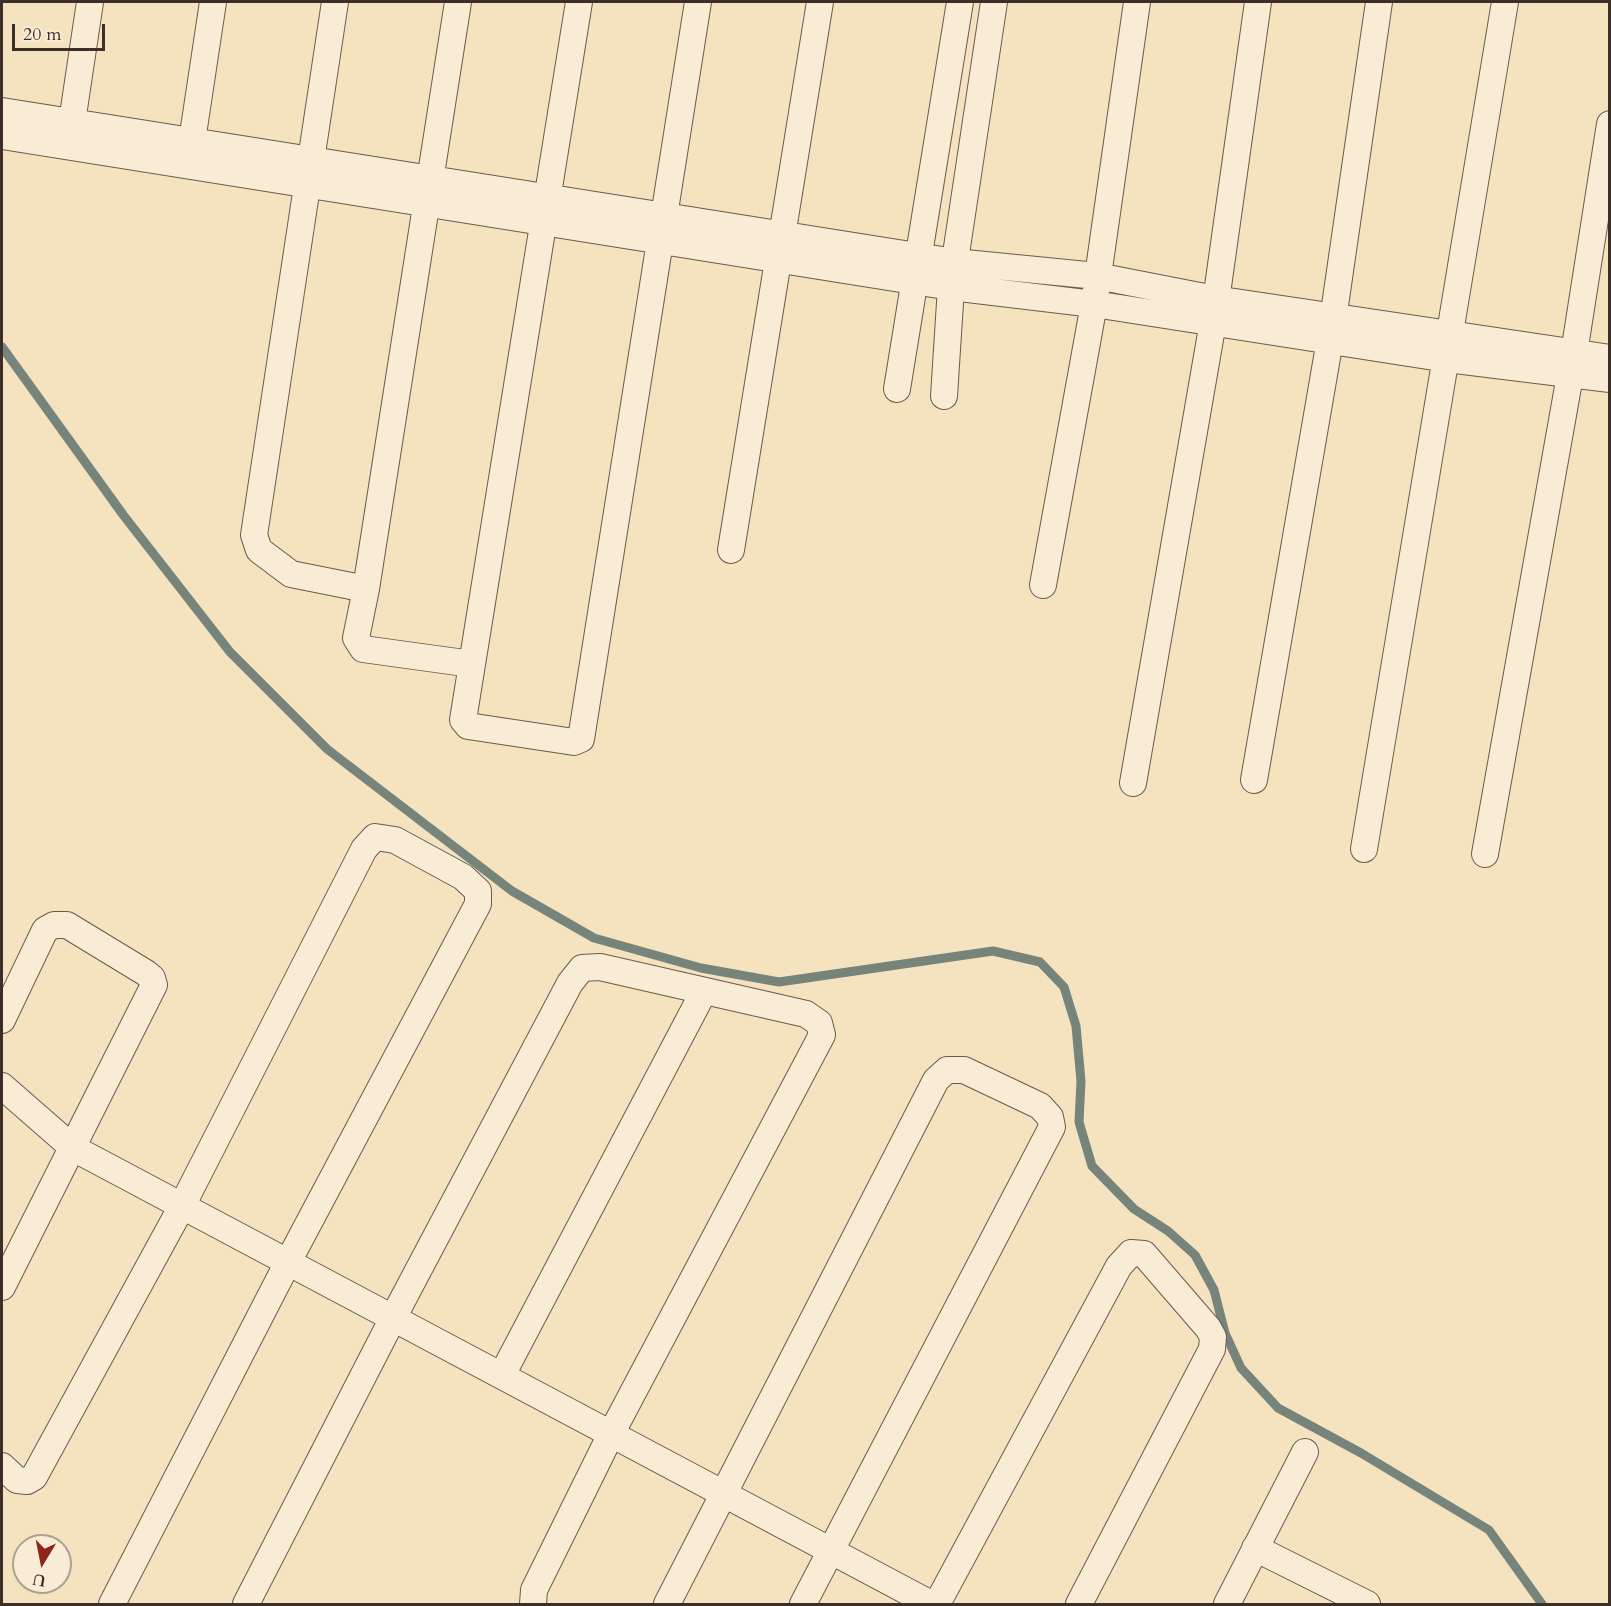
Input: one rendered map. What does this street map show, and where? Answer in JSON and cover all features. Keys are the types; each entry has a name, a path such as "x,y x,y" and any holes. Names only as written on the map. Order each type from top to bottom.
{"street":[{"path":"72,122 90,2"},
{"path":"192,141 213,2"},
{"path":"335,2 254,535 259,550 291,574 366,589"},
{"path":"458,2 366,589 356,638 363,649 472,664"},
{"path":"579,2 472,664 465,724 574,742 580,739 698,2"},
{"path":"730,550 820,2"},
{"path":"897,389 960,2"},
{"path":"945,396 951,287 994,2"},
{"path":"1043,585 1094,304 1137,2"},
{"path":"1133,783 1214,310 1258,2"},
{"path":"1254,780 1331,328 1379,2"},
{"path":"1364,849 1450,347 1505,2"},
{"path":"2,111 192,141 309,172"},
{"path":"1485,854 1572,363 1610,124"},
{"path":"2,135 309,172 545,209 662,228 778,259 951,287 1094,304 1214,310 1450,347 1572,363 1610,358"},
{"path":"662,228 782,234 955,262 1097,276 1214,310"},
{"path":"1572,363 1610,379"},
{"path":"2,1466 17,1480 27,1481 34,1477 182,1206 364,849 375,837 395,840 463,877 478,891 478,904 288,1262 112,1605"},
{"path":"2,1020 45,930 54,925 68,925 152,978 153,991 2,1287"},
{"path":"246,1605 393,1318 570,983 582,968 600,968 806,1014 819,1023 822,1035 611,1434 534,1590 533,1605"},
{"path":"502,1376 705,991"},
{"path":"667,1605 936,1080 947,1070 964,1070 1040,1107 1050,1117 1052,1127 803,1605"},
{"path":"2,1086 73,1148 831,1550 930,1605"},
{"path":"937,1605 1119,1266 1131,1253 1144,1254 1208,1328 1213,1337 1212,1349 1079,1605"},
{"path":"1227,1605 1305,1452"},
{"path":"1256,1548 1366,1604"}],"waterway":[{"path":"2,347 124,516 230,652 327,749 512,891 594,938 701,968 779,982 993,951 1040,962 1064,987 1076,1026 1081,1081 1079,1122 1092,1166 1134,1209 1168,1231 1195,1255 1214,1290 1225,1333 1241,1368 1278,1408 1361,1453 1489,1530 1542,1604"}]}
